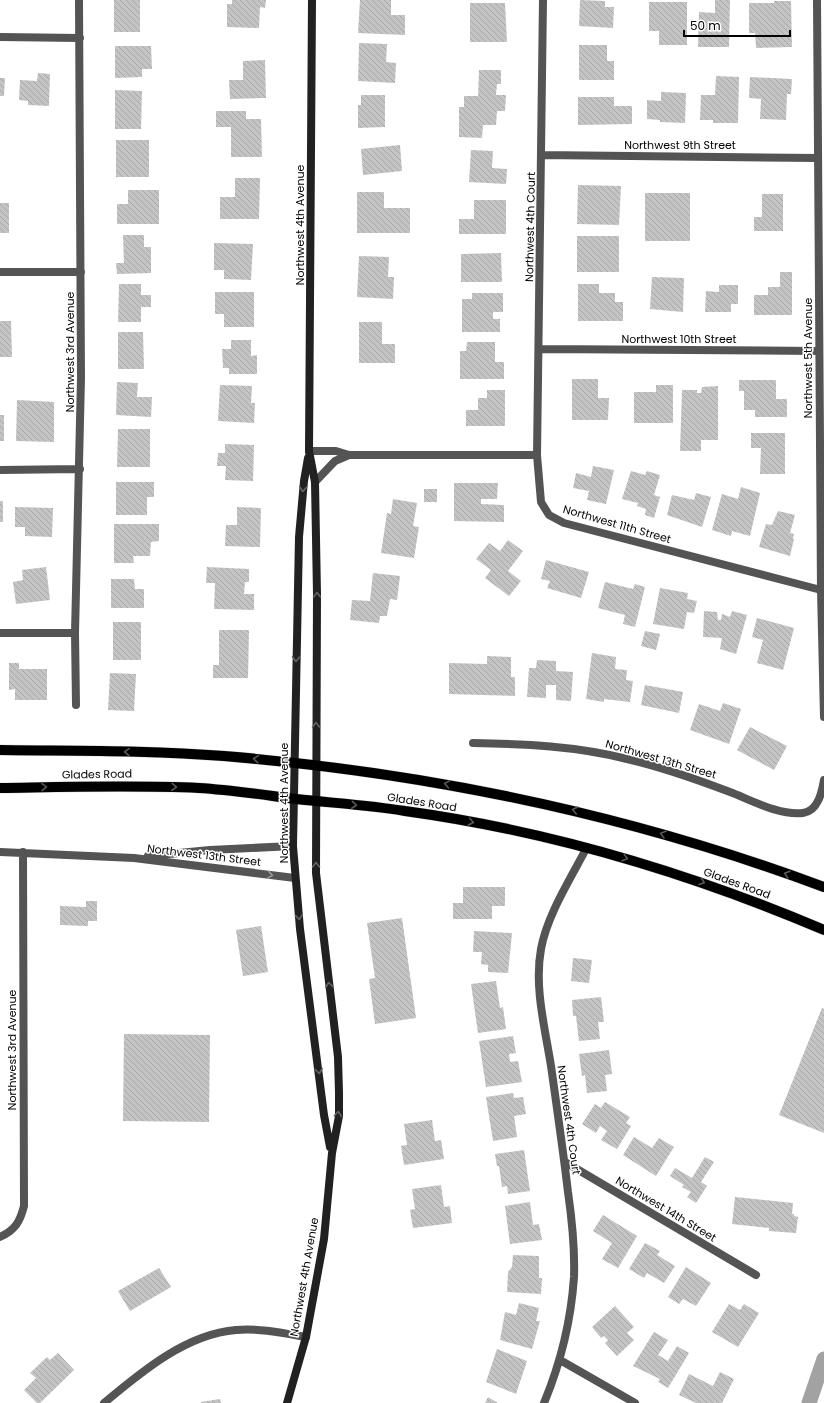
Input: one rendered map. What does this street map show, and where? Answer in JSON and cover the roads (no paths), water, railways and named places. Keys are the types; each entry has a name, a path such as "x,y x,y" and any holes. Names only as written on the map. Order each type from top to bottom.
{"main road":[{"name":"Glades Road","path":"0,750 152,752 222,756 316,764 440,783 534,801 591,814 677,838 824,887"},
{"name":"Glades Road","path":"0,788 149,786 255,792 293,798 405,810 446,817 587,847 665,869 779,910 824,930"}],"street":[{"name":"Northwest 3rd Avenue","path":"76,705 75,633 80,469 81,272 79,0"},
{"name":"Northwest 4th Avenue","path":"312,0 309,451 304,481 299,537 293,846 295,878 324,1115 332,1153"},
{"name":"Northwest 4th Court","path":"537,455 543,0"},
{"name":"Northwest 5th Avenue","path":"817,0 821,590 824,717"},
{"path":"0,37 80,38"},
{"name":"Northwest 9th Street","path":"541,155 818,158"},
{"path":"0,272 81,272"},
{"name":"Northwest 10th Street","path":"539,349 819,351"},
{"path":"309,451 336,451 349,455 537,455"},
{"name":"Northwest 4th Avenue","path":"287,1403 306,1337 324,1239 332,1153 338,1116 338,1063 316,873 317,594 315,482 309,451"},
{"path":"315,482 335,461 349,455"},
{"name":"Northwest 11th Street","path":"537,455 540,502 549,515 564,522 821,590"},
{"path":"0,470 80,469"},
{"path":"0,633 75,633"},
{"name":"Northwest 13th Street","path":"473,743 530,744 586,750 627,759 681,775 760,804 804,813 815,806 822,794 824,780"},
{"name":"Northwest 13th Street","path":"134,858 210,850 293,846"},
{"name":"Northwest 4th Court","path":"544,1403 560,1360 571,1306 574,1276 574,1242 565,1162 540,993 539,963 541,948 551,918 587,847"},
{"name":"Northwest 13th Street","path":"0,852 134,858 295,878"},
{"name":"Northwest 3rd Avenue","path":"0,1237 10,1232 20,1220 24,1206 23,852"},
{"name":"Northwest 14th Street","path":"565,1162 756,1274"},
{"path":"104,1403 157,1363 191,1342 205,1336 236,1330 251,1330 306,1337"},
{"path":"560,1360 635,1403"}],"waterway":[{"path":"809,1403 824,1359"}]}
